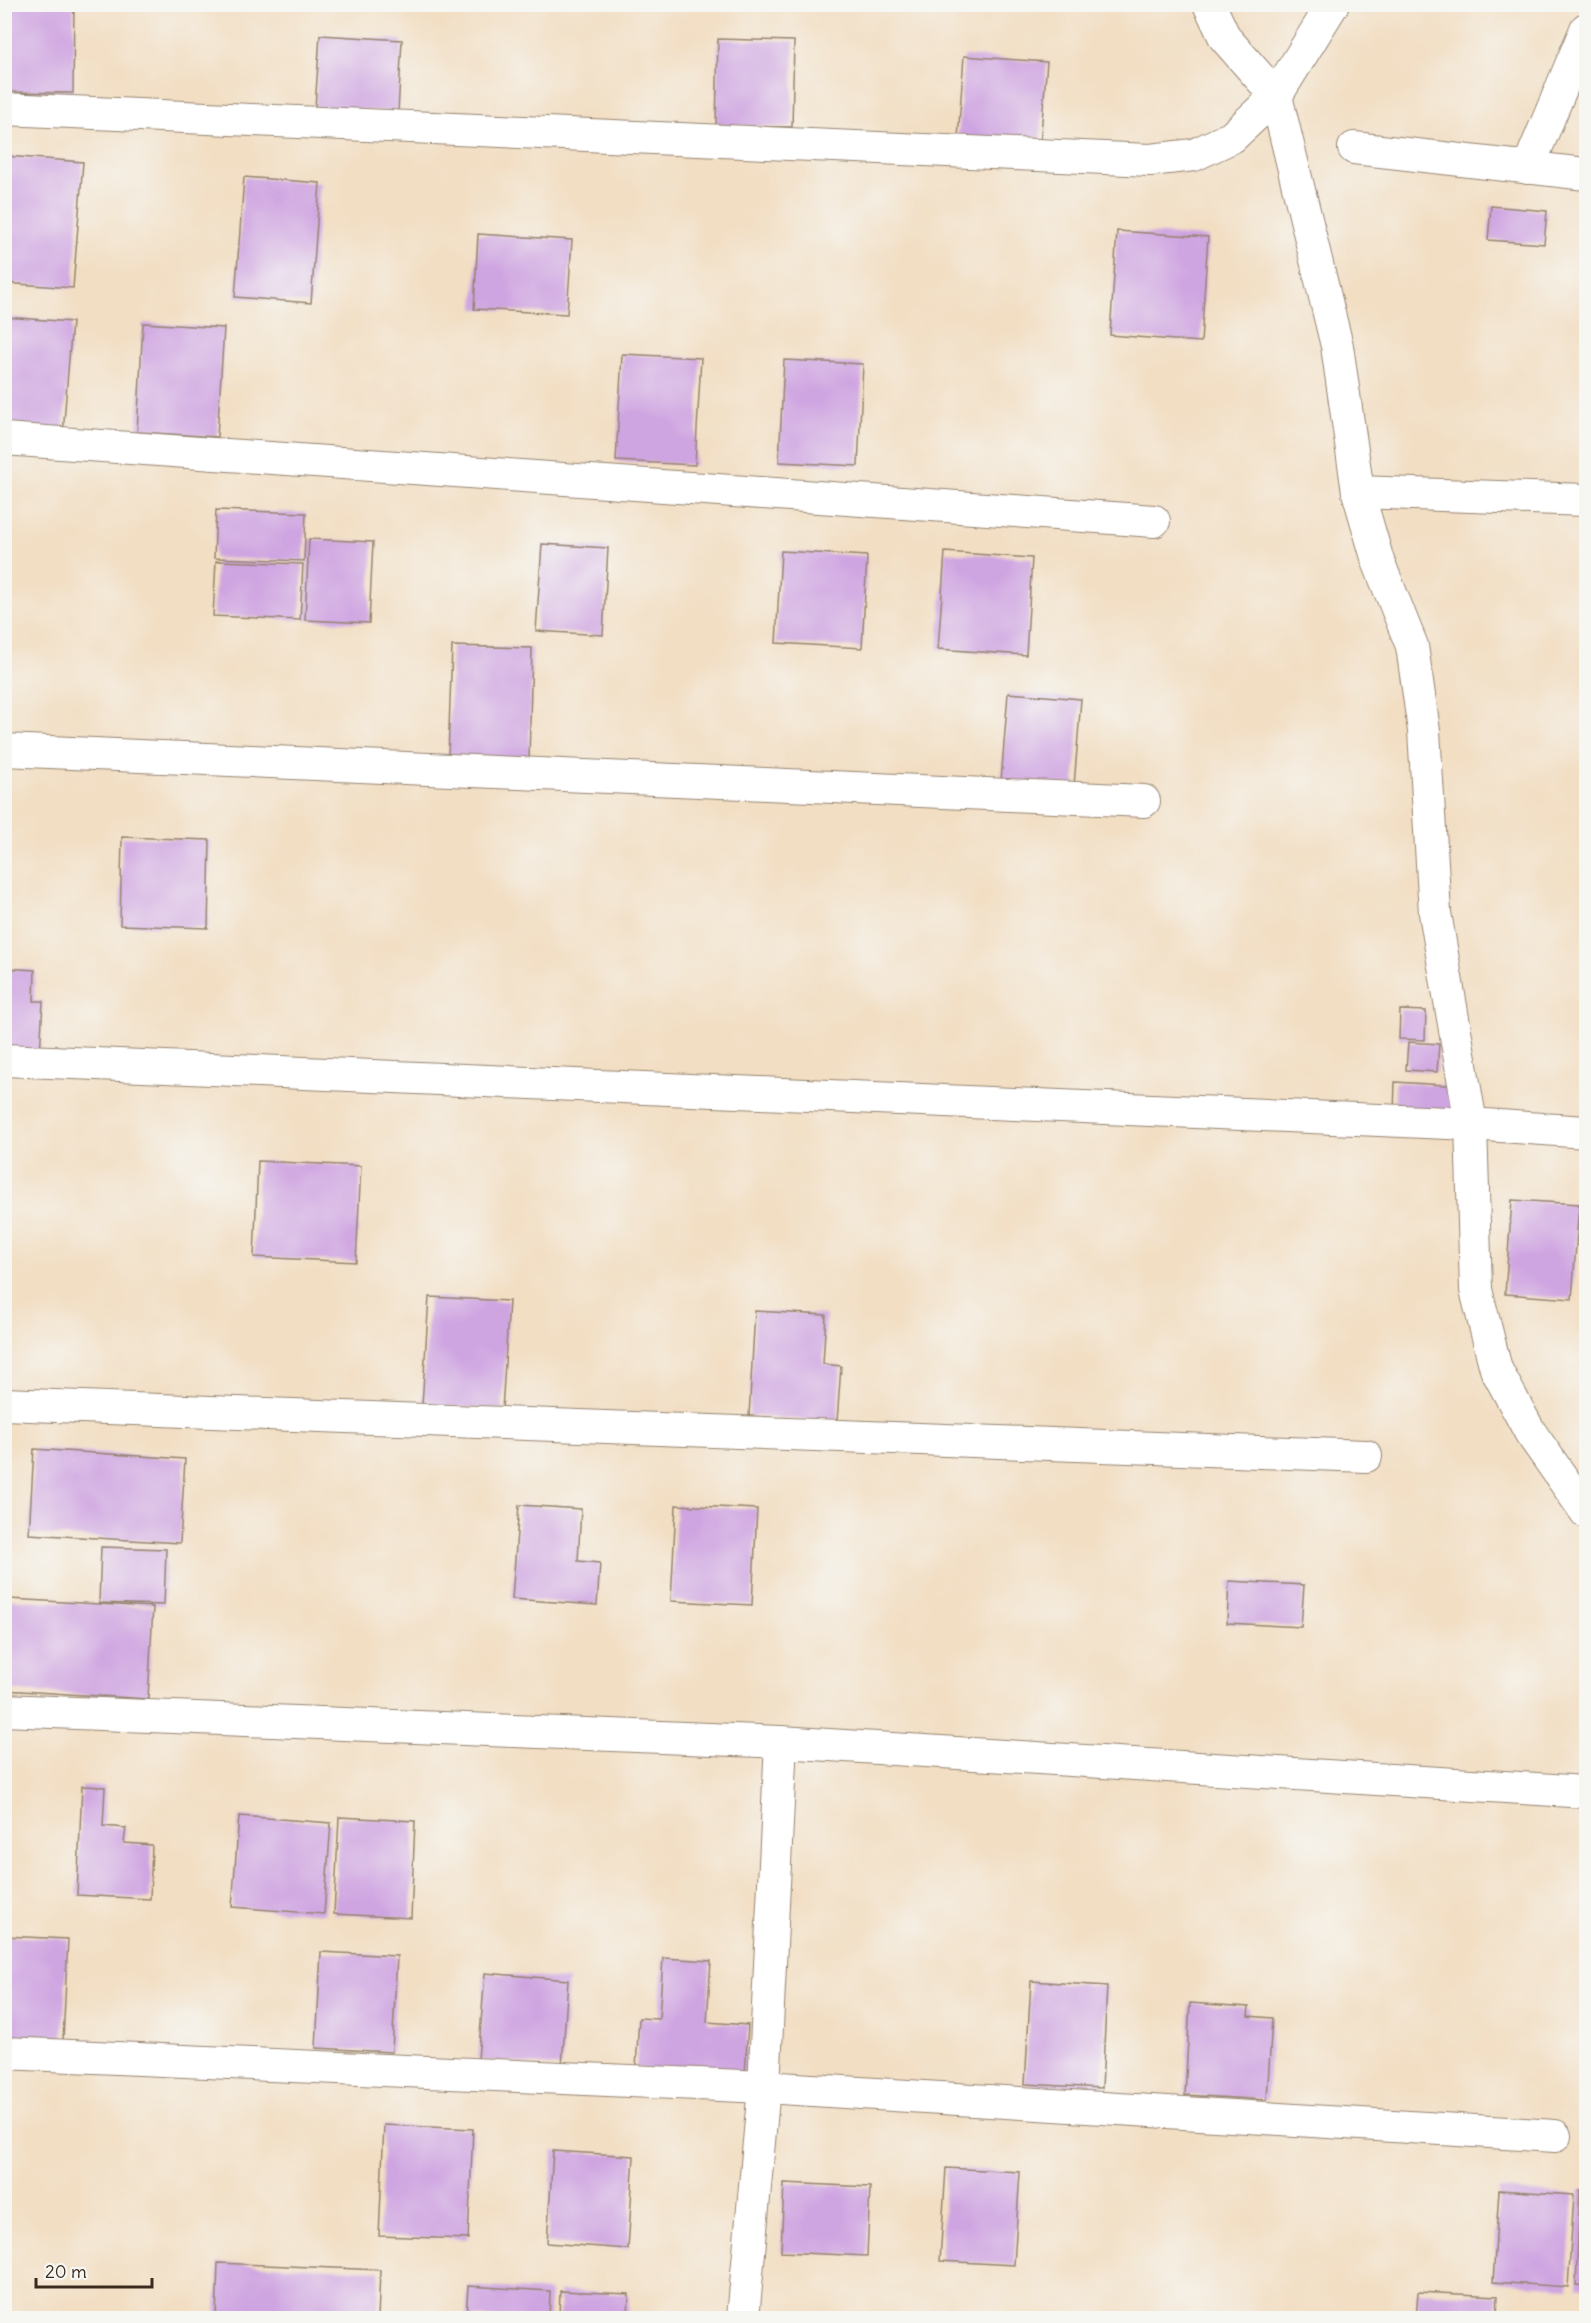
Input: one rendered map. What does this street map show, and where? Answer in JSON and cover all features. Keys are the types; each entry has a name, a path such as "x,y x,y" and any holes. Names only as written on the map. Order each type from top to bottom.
{"street":[{"path":"1209,4 1225,38 1276,96 1337,346 1358,492 1378,561 1412,646 1424,731 1435,913 1471,1124 1476,1290 1496,1369 1530,1432 1587,1512"},
{"path":"4,109 1150,160 1194,154 1232,137 1276,96 1333,4"},
{"path":"1528,168 1587,29"},
{"path":"1354,148 1587,174"},
{"path":"4,439 1154,521"},
{"path":"1358,492 1444,493 1587,500"},
{"path":"4,750 1143,801"},
{"path":"4,1060 1471,1124 1587,1132"},
{"path":"4,1404 1366,1456"},
{"path":"4,1710 781,1742 1587,1792"},
{"path":"743,2319 764,2087 781,1742"},
{"path":"4,2053 764,2087 1555,2136"}],"building":[{"path":"4,4 74,4 73,93 4,92"},
{"path":"320,35 402,40 398,112 315,107"},
{"path":"718,39 794,41 792,127 716,126"},
{"path":"964,56 1047,62 1040,145 958,138"},
{"path":"6,156 83,162 73,288 4,283"},
{"path":"244,177 320,183 311,303 235,297"},
{"path":"1491,206 1547,211 1544,244 1488,240"},
{"path":"1117,231 1208,237 1201,342 1110,335"},
{"path":"478,234 572,240 567,314 474,309"},
{"path":"4,317 72,322 63,434 4,430"},
{"path":"143,323 224,328 217,437 137,432"},
{"path":"622,354 701,358 695,465 616,461"},
{"path":"784,360 863,364 858,466 779,462"},
{"path":"216,510 306,513 304,561 214,558"},
{"path":"309,539 373,542 369,623 305,620"},
{"path":"542,544 608,548 603,635 536,631"},
{"path":"781,551 867,556 862,648 776,643"},
{"path":"945,552 1032,558 1026,655 938,649"},
{"path":"216,561 303,564 300,620 213,616"},
{"path":"452,646 532,648 529,760 448,757"},
{"path":"1008,693 1081,699 1074,786 1001,781"},
{"path":"122,837 210,840 208,928 120,925"},
{"path":"4,968 35,970 34,1001 43,1001 40,1055 4,1053"},
{"path":"1400,1010 1426,1011 1425,1040 1399,1039"},
{"path":"1408,1042 1439,1044 1437,1072 1406,1070"},
{"path":"1395,1082 1460,1086 1459,1117 1394,1114"},
{"path":"258,1161 361,1166 356,1262 254,1257"},
{"path":"1512,1200 1579,1204 1572,1299 1505,1294"},
{"path":"429,1297 509,1301 502,1410 422,1405"},
{"path":"755,1311 826,1315 823,1364 841,1366 837,1422 749,1416"},
{"path":"34,1449 185,1459 180,1543 29,1534"},
{"path":"519,1505 581,1509 578,1561 600,1563 597,1605 512,1599"},
{"path":"676,1505 757,1509 752,1605 671,1601"},
{"path":"101,1547 166,1549 164,1605 99,1603"},
{"path":"1229,1581 1304,1585 1301,1627 1227,1623"},
{"path":"9,1599 153,1607 148,1699 4,1690"},
{"path":"82,1786 105,1787 103,1826 126,1828 124,1843 152,1845 150,1899 77,1895"},
{"path":"239,1816 331,1823 324,1914 232,1907"},
{"path":"339,1817 415,1821 411,1918 334,1914"},
{"path":"4,1936 68,1939 63,2040 4,2037"},
{"path":"321,1952 397,1956 392,2052 316,2048"},
{"path":"663,1958 711,1961 707,2022 748,2025 745,2075 636,2068 639,2018 659,2019"},
{"path":"485,1973 568,1980 562,2067 478,2060"},
{"path":"1031,1981 1107,1986 1102,2088 1025,2084"},
{"path":"1190,2003 1249,2007 1248,2016 1272,2018 1267,2100 1185,2095"},
{"path":"384,2125 473,2129 468,2239 379,2236"},
{"path":"553,2151 634,2156 628,2249 547,2243"},
{"path":"946,2168 1020,2172 1014,2265 940,2261"},
{"path":"784,2183 870,2187 867,2256 781,2252"},
{"path":"1499,2190 1574,2195 1568,2287 1493,2282"},
{"path":"1580,2190 1586,2190 1586,2287 1576,2286"},
{"path":"218,2263 380,2270 378,2318 216,2318"},
{"path":"468,2286 550,2291 549,2318 466,2318"},
{"path":"560,2291 629,2294 628,2318 559,2318"},
{"path":"1418,2292 1498,2296 1497,2318 1416,2318"}]}
